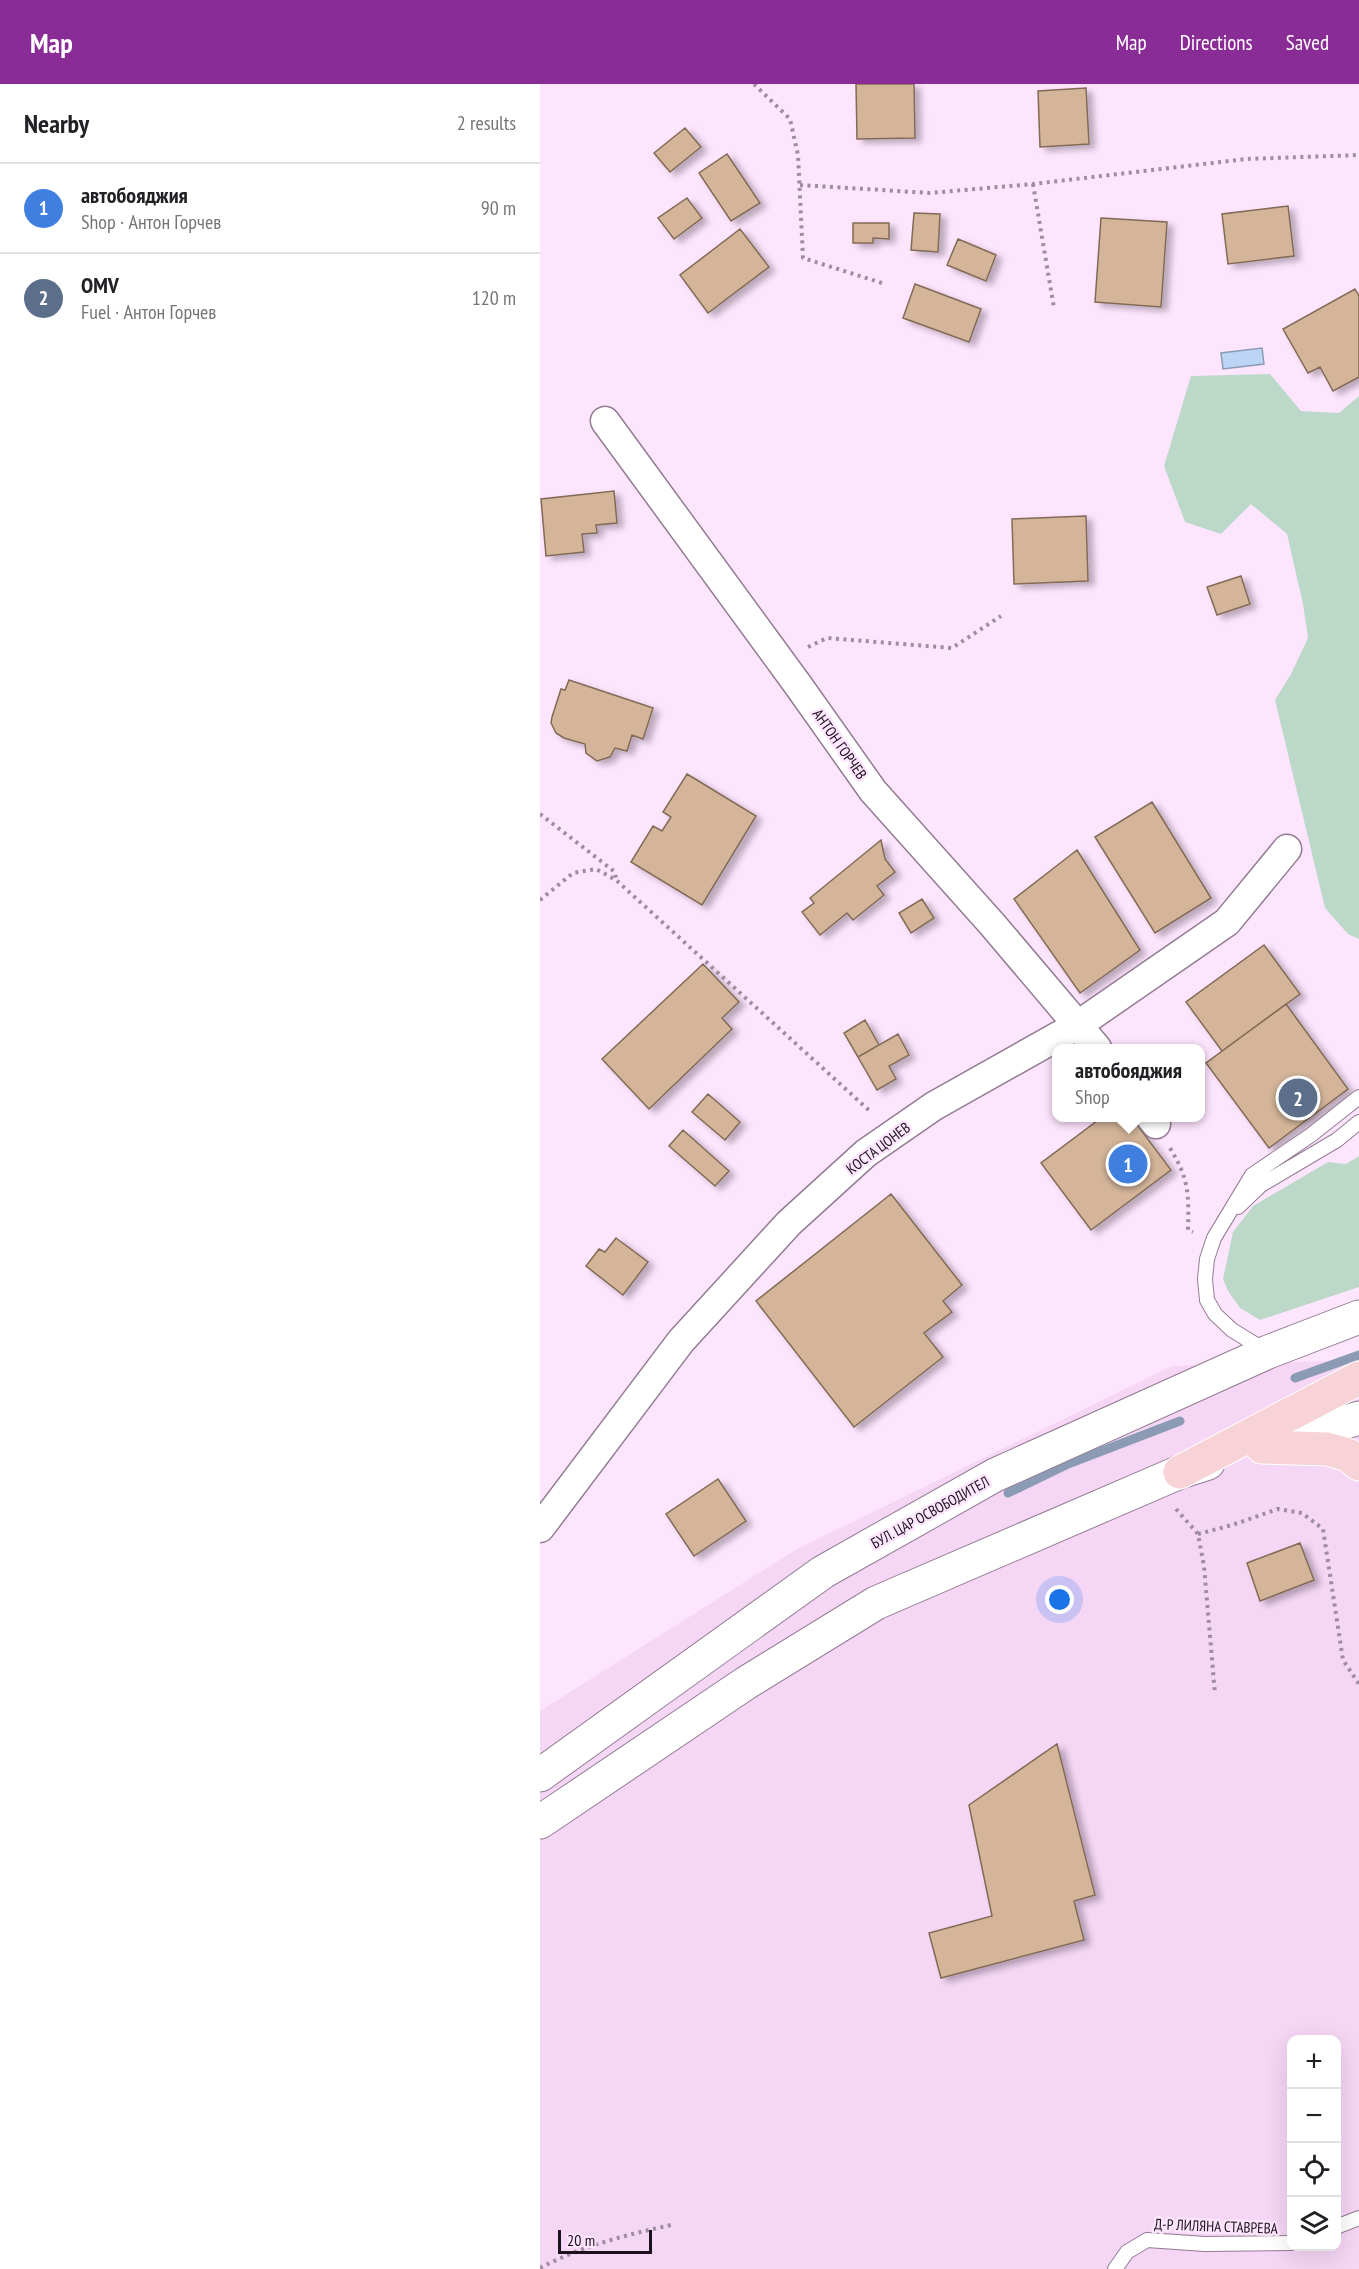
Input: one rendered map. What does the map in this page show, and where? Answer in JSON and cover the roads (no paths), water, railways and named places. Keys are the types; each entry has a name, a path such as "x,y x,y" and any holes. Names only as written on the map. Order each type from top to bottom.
{"main road":[{"name":"БУЛ. ЦАР ОСВОБОДИТЕЛ","path":"540,1775 823,1572 994,1475 1268,1352 1359,1317"},
{"path":"540,1822 746,1683 876,1603 1180,1472 1359,1378"},
{"path":"1180,1472 1359,1418"},
{"path":"1262,1447 1327,1449 1348,1455 1359,1464"}],"street":[{"name":"АНТОН ГОРЧЕВ","path":"605,421 873,791 992,924 1093,1044"},
{"name":"КОСТА ЦОНЕВ","path":"540,1528 681,1341 789,1223 866,1153 934,1106 1078,1025 1227,922 1287,849"}],"lane":[{"path":"1268,1352 1232,1330 1215,1314 1207,1300 1205,1278 1207,1259 1214,1238 1252,1175 1311,1135 1359,1097"},
{"path":"1223,1220 1262,1185 1337,1140 1359,1122"},
{"path":"1341,2225 1359,2218"},
{"name":"Д-Р ЛИЛЯНА СТАВРЕВА","path":"1115,2269 1127,2252 1147,2240 1205,2244 1287,2243"}],"water":[{"path":"1262,348 1264,364 1223,369 1221,353"}],"waterway":[{"path":"1295,1378 1359,1355"},
{"path":"1008,1493 1068,1464 1180,1421"}],"place":[{"name":"OMV","path":"1298,1098"},
{"name":"автобояджия","path":"1128,1164"}]}
